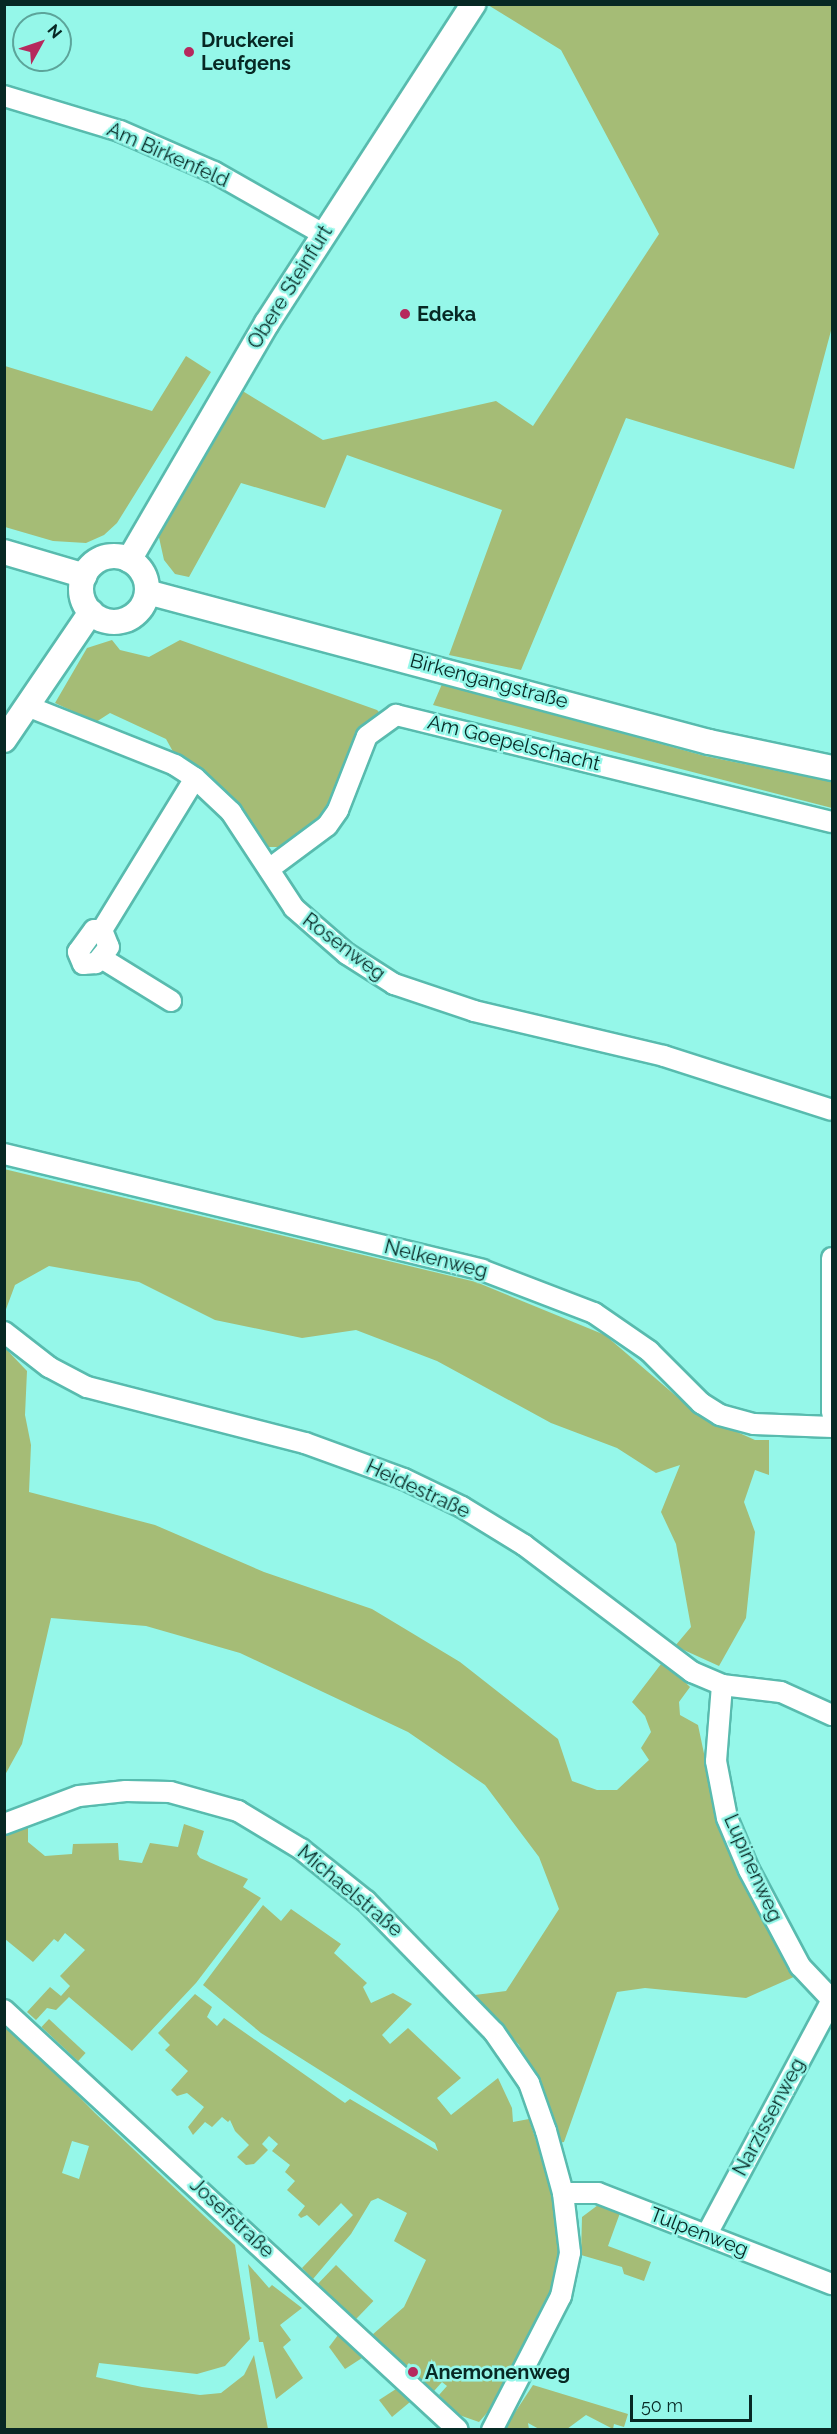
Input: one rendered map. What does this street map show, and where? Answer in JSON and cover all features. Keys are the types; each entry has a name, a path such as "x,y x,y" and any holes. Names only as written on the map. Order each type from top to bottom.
{"street":[{"name":"Obere Steinfurt","path":"129,560 197,439 323,234 467,13"},
{"name":"Am Birkenfeld","path":"4,96 130,136 214,172 323,234"},
{"path":"4,552 84,576"},
{"path":"107,557 129,560 143,573 147,592 144,604 125,620 113,622 91,612 82,595 84,576 93,564 107,557"},
{"name":"Birkengangstraße","path":"147,592 709,742 832,768"},
{"path":"4,740 91,612"},
{"name":"Rosenweg","path":"27,706 175,765 195,778 231,812 294,908 316,929 394,984 474,1011 664,1056 832,1110"},
{"name":"Am Goepelschacht","path":"269,869 327,826 341,804 367,736 396,715 832,822"},
{"path":"171,1001 103,959 83,964 78,952 87,935 94,930 102,930 195,778"},
{"name":"Nelkenweg","path":"4,1154 482,1270 594,1313 649,1351 701,1402 720,1415 754,1424 832,1427"},
{"path":"832,1258 832,1413"},
{"name":"Heidestraße","path":"4,1332 49,1367 87,1387 305,1443 404,1479 462,1507 524,1545 692,1672 722,1685 760,1686 803,1701 832,1715"},
{"name":"Lupinenweg","path":"722,1685 716,1761 727,1818 749,1870 800,1966 832,2000"},
{"name":"Michaelstraße","path":"4,1824 79,1796 126,1791 170,1792 217,1802 274,1830 324,1866 389,1922 494,2032 529,2083 563,2193 570,2253 561,2296 492,2430"},
{"name":"Narzissenweg","path":"707,2234 832,2000"},
{"name":"Josefstraße","path":"4,2010 458,2430"},
{"name":"Tulpenweg","path":"563,2193 598,2193 832,2284"}],"green space":[{"path":"488,5 832,5 832,327 794,469 626,418 521,670 449,655 502,510 347,455 325,508 241,483 189,577 175,574 164,560 158,533 241,390 323,440 496,401 533,426 659,234 561,50"},
{"path":"186,356 211,372 117,523 104,535 86,543 53,541 5,527 5,366 152,411"},
{"path":"112,640 120,650 149,657 180,640 377,710 383,716 333,809 285,853 280,847 267,847 230,796 213,780 176,757 166,739 110,713 96,722 55,703 87,648"},
{"path":"442,684 705,756 832,782 832,808 433,705"},
{"path":"4,1169 476,1282 605,1335 697,1414 755,1440 769,1440 769,1475 755,1470 744,1502 755,1532 746,1618 719,1666 675,1646 691,1627 676,1544 661,1512 680,1465 656,1473 617,1448 551,1423 437,1361 356,1330 302,1338 215,1320 139,1282 49,1266 15,1285 5,1312"},
{"path":"5,1348 27,1371 25,1415 31,1445 29,1492 155,1525 264,1572 372,1609 460,1662 558,1739 572,1781 597,1790 617,1790 649,1760 641,1748 651,1732 645,1716 632,1702 661,1664 686,1683 690,1687 679,1702 680,1715 698,1725 719,1825 759,1914 796,1976 746,1998 645,1988 617,1992 564,2142 557,2143 519,2045 475,1995 506,1991 559,1909 539,1857 485,1785 408,1732 240,1653 146,1626 51,1618 22,1744 5,1775"},
{"path":"28,1824 28,1842 45,1856 72,1854 73,1844 118,1843 119,1860 142,1863 150,1843 178,1847 184,1824 204,1831 197,1854 200,1858 248,1879 243,1887 261,1898 196,1983 132,2051 69,1997 56,2010 47,2008 36,2020 27,2012 50,1987 61,1996 70,1986 60,1976 85,1950 65,1933 58,1942 54,1939 33,1962 5,1939 4,1834"},
{"path":"263,1905 281,1921 291,1909 341,1944 334,1953 367,1983 363,1987 371,2003 393,1993 412,2004 382,2035 390,2044 408,2028 461,2078 437,2098 451,2115 498,2078 512,2108 513,2122 529,2119 554,2197 560,2230 556,2286 501,2397 479,2422 459,2415 439,2395 447,2386 442,2382 434,2391 415,2374 417,2371 409,2363 406,2366 372,2335 404,2307 426,2260 394,2241 407,2213 378,2198 371,2201 351,2234 313,2279 302,2268 353,2215 341,2203 319,2226 307,2215 301,2218 298,2215 305,2206 287,2190 295,2181 285,2172 290,2165 272,2151 278,2144 269,2136 262,2144 268,2150 254,2164 246,2165 237,2157 249,2145 235,2131 230,2120 228,2122 222,2117 212,2127 205,2122 193,2135 188,2127 204,2107 187,2093 177,2096 171,2090 188,2071 165,2050 170,2045 158,2033 195,1994 212,2007 207,2017 217,2026 224,2018 345,2103 350,2099 438,2151 435,2143 261,2033 203,1985"},
{"path":"49,2019 86,2053 78,2061 41,2027"},
{"path":"4,2020 95,2113 235,2245 250,2339 225,2366 197,2374 99,2363 96,2377 142,2387 200,2395 221,2393 244,2375 254,2355 268,2429 5,2429","holes":["72,2141 89,2146 79,2179 62,2173"]},
{"path":"598,2205 620,2213 608,2246 651,2262 644,2281 624,2274 622,2267 581,2255 582,2217"},
{"path":"248,2264 269,2288 272,2285 302,2308 280,2325 291,2340 283,2347 303,2378 276,2399 263,2342 259,2342"},
{"path":"336,2265 373,2301 355,2320 318,2284"},
{"path":"338,2335 362,2358 345,2369 329,2347"},
{"path":"533,2385 628,2414 624,2427 614,2424 613,2429 586,2415 567,2429 539,2429 528,2423 529,2429 504,2429"},
{"path":"396,2389 410,2402 392,2417 379,2400"}],"place":[{"name":"Druckerei Leufgens","path":"189,52"},
{"name":"Edeka","path":"405,314"},
{"name":"Anemonenweg","path":"413,2372"}]}
